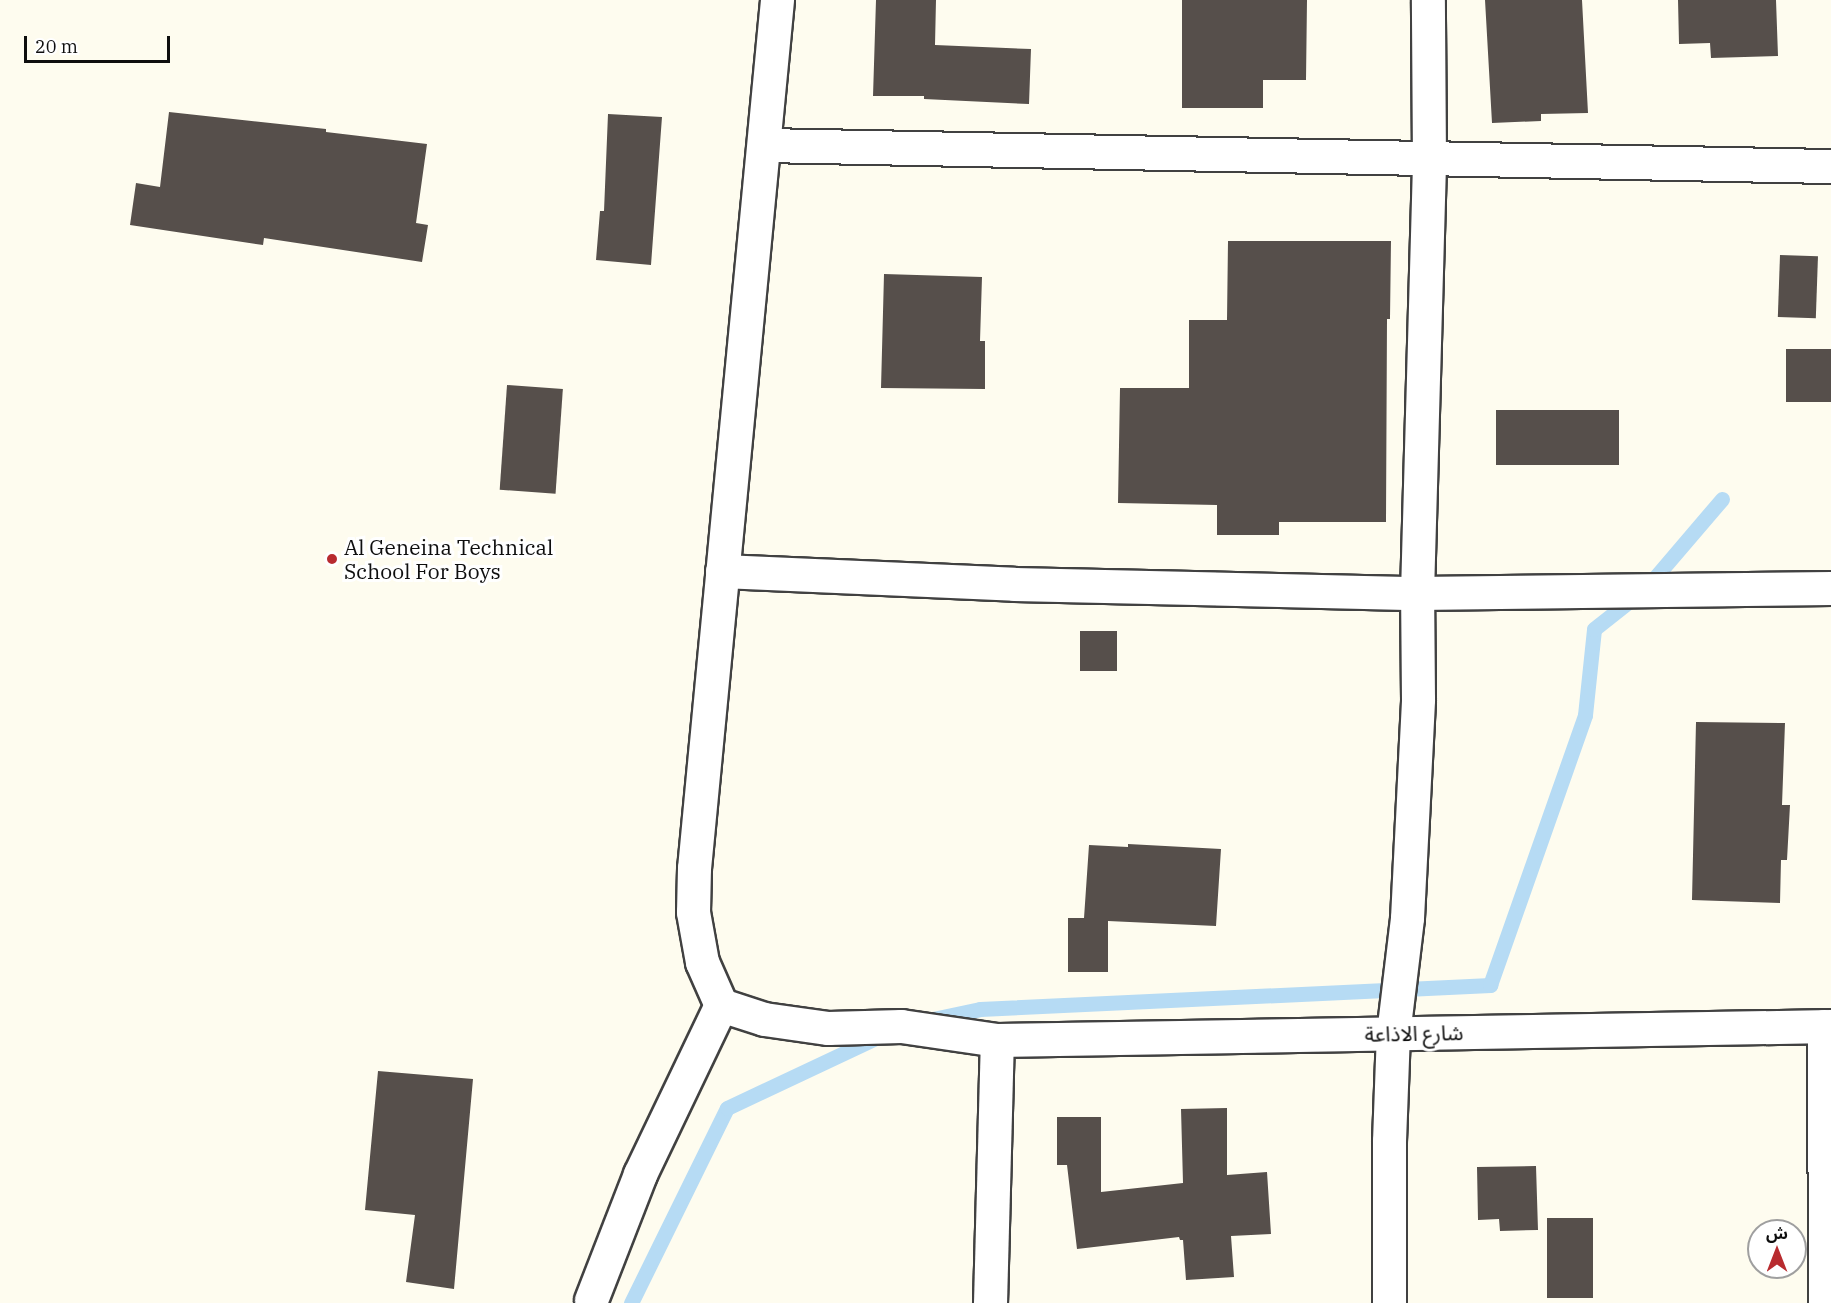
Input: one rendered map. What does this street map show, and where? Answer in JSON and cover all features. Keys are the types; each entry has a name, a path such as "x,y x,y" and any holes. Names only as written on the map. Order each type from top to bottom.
{"street":[{"path":"591,1300 640,1174 721,1005 702,962 693,912 695,857 777,0"},
{"path":"1389,1303 1389,1141 1393,1034 1407,918 1418,699 1417,593 1429,160 1428,0"},
{"path":"764,146 1831,166"},
{"path":"722,571 1014,584 1417,593 1831,588"},
{"name":"شارع الاذاعة","path":"721,1005 764,1019 828,1028 901,1026 997,1040 1828,1026"},
{"path":"1825,1303 1828,1026"},
{"path":"990,1303 997,1040"}],"building":[{"path":"876,0 936,0 935,45 1031,49 1029,104 924,99 924,96 873,96"},
{"path":"1182,0 1307,0 1306,80 1263,80 1263,108 1182,108"},
{"path":"1485,0 1582,0 1588,113 1541,114 1541,121 1492,123"},
{"path":"1678,0 1776,0 1778,56 1711,58 1710,43 1679,44"},
{"path":"169,112 326,129 326,132 427,144 416,223 428,225 422,262 264,238 263,245 130,225 136,183 160,187"},
{"path":"608,114 662,117 651,265 596,260 600,211 604,211"},
{"path":"1228,241 1391,241 1390,319 1387,319 1386,522 1279,522 1279,535 1217,535 1217,505 1118,503 1120,388 1189,388 1189,320 1227,320"},
{"path":"1780,255 1818,256 1816,318 1778,317"},
{"path":"884,274 982,277 980,341 985,341 985,389 881,388"},
{"path":"1786,349 1831,349 1831,402 1786,402"},
{"path":"507,385 563,389 556,494 500,490"},
{"path":"1496,410 1619,410 1619,465 1496,465"},
{"path":"1080,631 1117,631 1117,671 1080,671"},
{"path":"1696,722 1785,723 1782,805 1790,805 1787,860 1781,860 1780,903 1692,900"},
{"path":"1128,844 1221,849 1216,926 1108,921 1108,972 1068,972 1068,918 1084,918 1089,845 1128,847"},
{"path":"378,1071 473,1079 454,1289 406,1282 415,1215 365,1210"},
{"path":"1227,1108 1227,1175 1267,1172 1271,1234 1231,1236 1234,1277 1186,1280 1183,1240 1179,1237 1077,1249 1067,1165 1057,1165 1057,1117 1101,1117 1101,1192 1183,1183 1181,1109"},
{"path":"1536,1166 1538,1230 1500,1231 1499,1219 1478,1220 1477,1167"},
{"path":"1547,1218 1593,1218 1593,1298 1547,1298"}],"waterway":[{"path":"928,1020 980,1009 1490,985 1585,715 1594,629 1646,588 1722,499"},
{"path":"631,1303 727,1108 880,1036"}],"place":[{"name":"Al Geneina Technical School For Boys","path":"332,559"}]}
